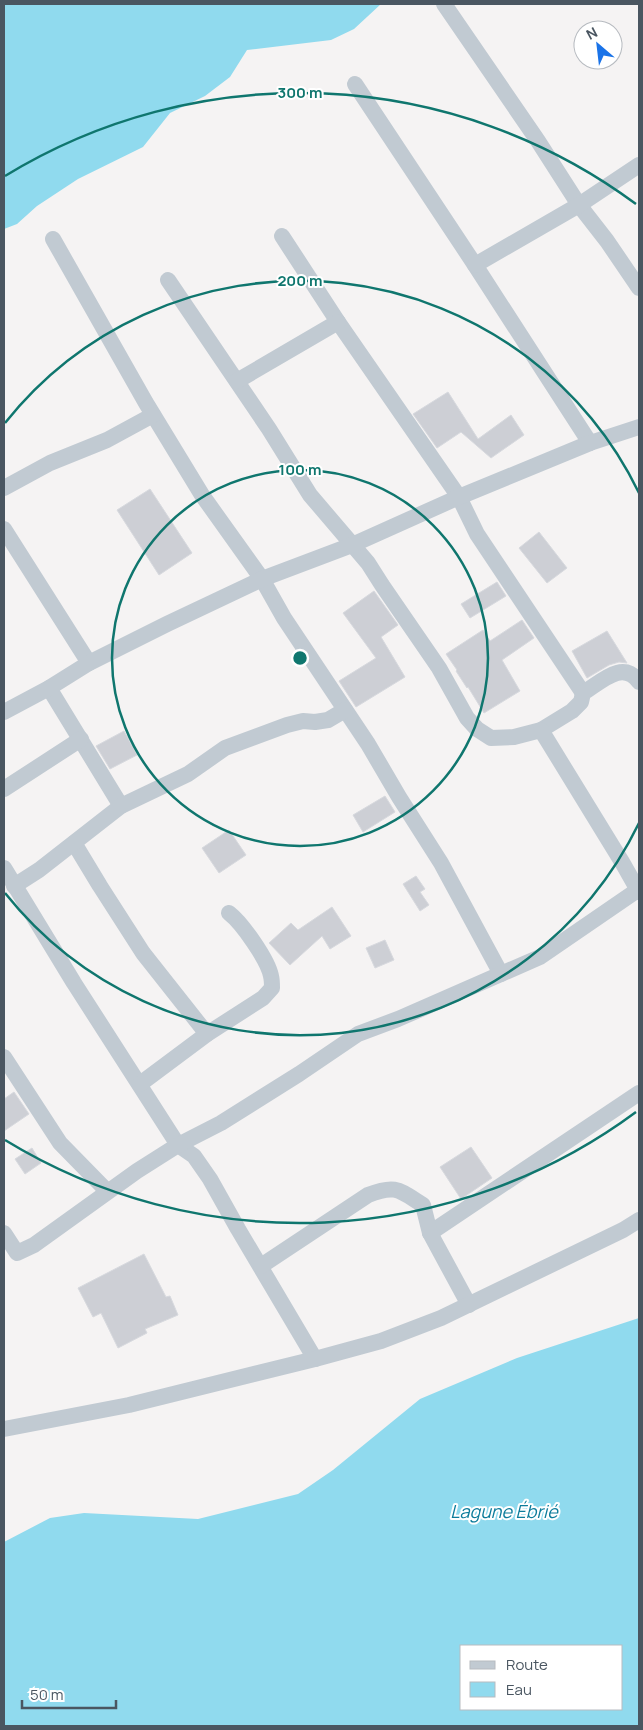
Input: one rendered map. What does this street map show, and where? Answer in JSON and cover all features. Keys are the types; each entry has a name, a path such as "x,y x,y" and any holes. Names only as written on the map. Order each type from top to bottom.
{"street":[{"path":"444,4 538,141 579,205 607,241 639,288"},
{"path":"355,84 590,443"},
{"path":"475,266 579,205 639,164"},
{"path":"282,236 338,322 459,497 477,534 583,693"},
{"path":"52,239 153,415 202,495 262,579 284,618 368,744 441,863 502,974"},
{"path":"168,280 237,381 310,495 368,563 439,668 467,718 477,729 491,738 514,737 541,730 572,711 581,702 583,693 619,671 628,671 639,682"},
{"path":"237,381 338,322"},
{"path":"4,488 50,463 107,440 153,415"},
{"path":"4,712 49,688 89,663 262,579 352,545 459,497 590,443 639,427"},
{"path":"4,529 89,663"},
{"path":"49,688 121,806"},
{"path":"14,886 39,870 121,806 188,774 225,748 303,720 316,722 328,720 345,710"},
{"path":"4,1233 17,1253 34,1244 107,1191 178,1145 221,1123 284,1084 358,1034 398,1019 540,957 639,890 541,730"},
{"path":"4,789 81,738"},
{"path":"74,843 143,953 207,1034"},
{"path":"4,868 74,983 178,1145 194,1156 210,1179 315,1359"},
{"path":"140,1084 207,1034 263,998 272,988 271,976 263,957 237,919 229,913"},
{"path":"4,1056 60,1143 107,1191"},
{"path":"430,1233 639,1093"},
{"path":"261,1266 368,1195 385,1188 396,1189 423,1205 430,1233 469,1305"},
{"path":"4,1428 129,1405 315,1359 381,1340 441,1318 469,1305 623,1230 639,1220"}],"water":[{"path":"4,4 381,4 354,29 331,40 247,50 230,77 205,96 170,113 143,147 78,179 37,206 17,224 4,229"},
{"name":"Lagune Ébrié","path":"639,1318 639,1726 4,1726 4,1542 50,1518 84,1513 198,1519 298,1494 333,1470 420,1399 517,1358"}],"building":[{"path":"448,392 478,439 511,415 524,435 491,458 461,432 437,448 413,414"},
{"path":"150,489 192,553 159,575 117,510"},
{"path":"539,532 567,568 547,583 519,548"},
{"path":"497,582 506,596 470,618 461,604"},
{"path":"374,591 398,625 381,637 405,677 356,707 339,681 376,658 343,613"},
{"path":"522,620 534,638 502,660 520,691 484,713 446,654 483,630 490,641"},
{"path":"607,631 627,663 619,662 609,665 587,678 572,651"},
{"path":"124,731 137,755 110,769 96,746"},
{"path":"385,796 395,812 363,832 353,815"},
{"path":"229,830 246,855 219,873 202,848"},
{"path":"416,876 425,889 420,892 429,905 420,911 403,884"},
{"path":"332,907 351,936 330,949 322,936 290,965 269,943 291,923 298,930"},
{"path":"385,940 394,960 375,968 366,948"},
{"path":"14,1092 29,1114 4,1131 4,1099"},
{"path":"471,1147 492,1178 461,1199 440,1167"},
{"path":"32,1148 41,1163 25,1174 15,1159"},
{"path":"144,1254 166,1297 170,1296 178,1315 145,1329 147,1333 118,1348 101,1313 93,1317 78,1288"}]}
